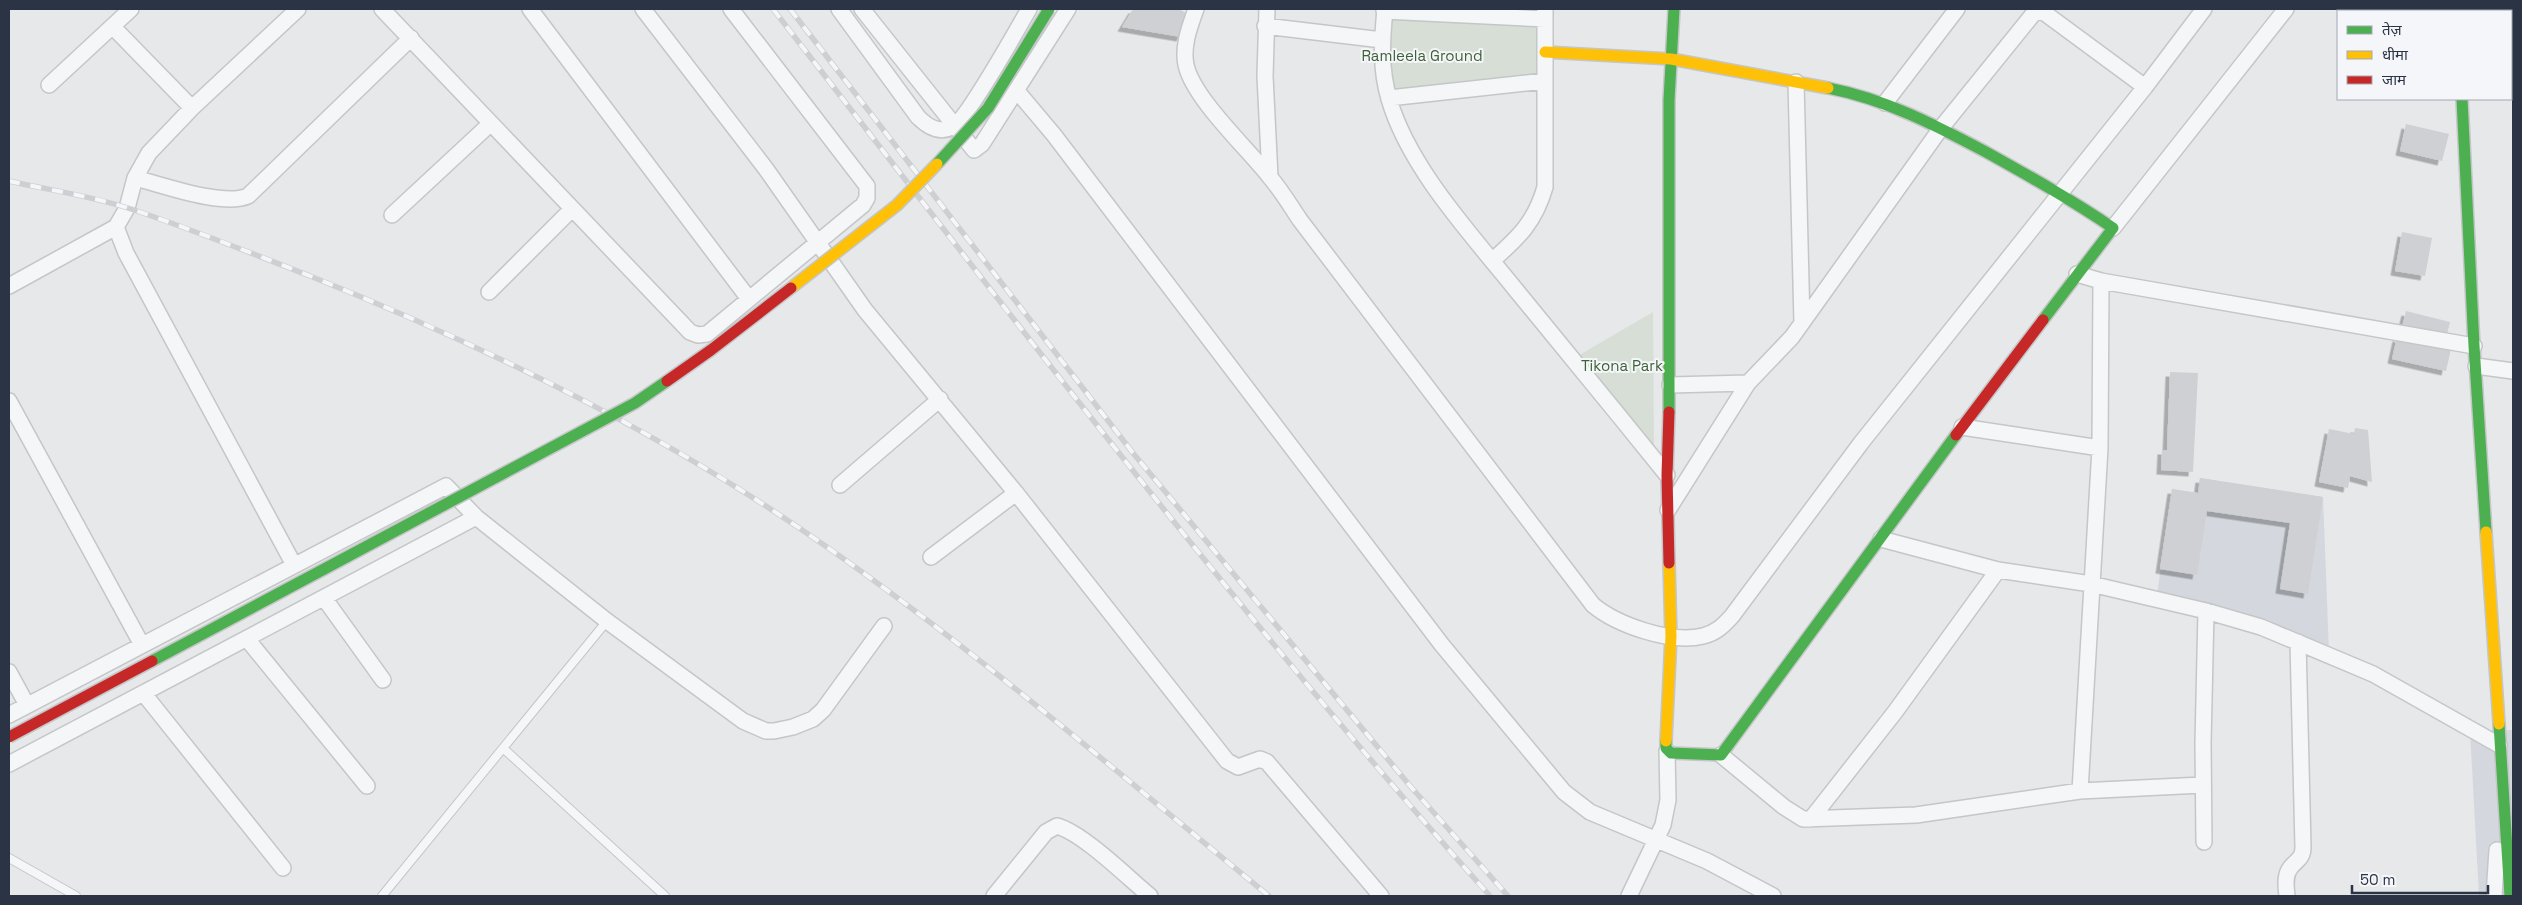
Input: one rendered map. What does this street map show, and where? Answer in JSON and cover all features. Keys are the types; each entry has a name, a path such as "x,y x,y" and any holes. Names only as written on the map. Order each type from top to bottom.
{"main road":[{"path":"9,737 643,397 757,315 897,205 970,130 988,108 1049,9"},
{"path":"1545,52 1671,59 1796,82 1885,103 1941,128 2059,192 2113,228 1962,427 1722,755 1714,756 1667,751 1671,636 1667,475 1670,385 1669,100 1671,59 1674,9"},
{"path":"2462,100 2474,346 2510,896"}],"street":[{"path":"49,85 131,9"},
{"path":"9,286 116,227 127,208 135,178 149,153 192,108 298,9"},
{"path":"382,9 693,334 706,334 818,243 863,205 868,198 867,186 731,9"},
{"path":"530,9 749,299"},
{"path":"643,9 766,169 865,310 1016,493 1227,761 1238,767 1260,759 1267,762 1380,896"},
{"path":"839,9 918,117 934,129 941,130 954,127 977,95 1029,9"},
{"path":"862,9 972,149 978,149 1017,92 1068,9"},
{"path":"1196,9 1185,53 1186,66 1213,110 1270,177 1300,220 1593,605 1625,625 1671,636 1704,636 1720,628 1732,616 1861,443 2059,192 2145,87 2204,9"},
{"path":"1267,9 1265,76 1270,177"},
{"path":"1885,103 1957,9"},
{"path":"2113,228 2286,9"},
{"path":"1492,260 1525,230 1541,203 1545,187 1545,14 1384,10 1381,58 1389,98 1411,152 1492,260 1667,475"},
{"path":"1668,510 1748,383 1802,324 1941,128 2037,11 2046,14 2145,87"},
{"path":"1265,26 1382,40"},
{"path":"113,27 192,108"},
{"path":"135,178 224,200 241,199 248,196 411,38"},
{"path":"1389,98 1545,81"},
{"path":"1796,82 1802,324"},
{"path":"1017,92 1054,135 1442,645 1543,767 1579,805 1657,842 1707,861 1773,896"},
{"path":"392,215 490,124"},
{"path":"489,292 572,208"},
{"path":"116,227 126,253 294,565"},
{"path":"2077,274 2102,282 2474,346"},
{"path":"2080,791 2100,448 2102,282"},
{"path":"2476,366 2513,371"},
{"path":"1670,385 1748,383"},
{"path":"840,485 940,399"},
{"path":"9,401 142,645"},
{"path":"1962,427 2100,448"},
{"path":"9,715 446,486 476,517 607,621 742,721 766,731 793,727 818,714 884,626"},
{"path":"931,558 1016,493"},
{"path":"9,764 476,517"},
{"path":"1881,539 1998,570 2091,584 2206,611 2262,627 2372,674 2499,744"},
{"path":"1811,819 1895,712 1998,570"},
{"path":"324,598 383,680"},
{"path":"2204,842 2202,785 2206,611"},
{"path":"247,639 367,786"},
{"path":"2287,896 2288,874 2291,866 2299,861 2303,846 2298,642"},
{"path":"9,672 27,705"},
{"path":"144,694 283,868"},
{"path":"1634,894 1657,842 1668,800 1667,751"},
{"path":"1722,755 1784,807 1800,818 1811,819 1931,814 2080,791 2202,785"},
{"path":"2503,802 2513,836"},
{"path":"2494,896 2503,802"},
{"path":"994,896 1046,832 1057,826 1069,831 1083,841 1150,896"}],"lane":[{"path":"382,896 607,621"},
{"path":"504,749 665,896"},
{"path":"9,858 76,896"}],"shaded area":[{"path":"2200,478 2323,497 2329,652 2233,610 2157,595 2172,489 2197,493"},
{"path":"2513,730 2513,896 2479,896 2470,731"}],"green space":[{"name":"Ramleela Ground","path":"1388,17 1541,24 1541,77 1390,95"},
{"name":"Tikona Park","path":"1653,312 1654,456 1576,357"}],"building":[{"path":"1133,9 1179,9 1189,15 1181,37 1122,27"},
{"path":"2406,124 2449,134 2442,161 2400,151"},
{"path":"2402,232 2432,238 2425,276 2395,271"},
{"path":"2406,311 2450,322 2446,338 2402,327"},
{"path":"2397,337 2451,349 2446,371 2392,359"},
{"path":"2170,372 2198,373 2193,472 2161,470 2162,450 2167,450"},
{"path":"2355,428 2368,430 2372,482 2350,476 2348,488 2319,482 2329,429 2354,434"},
{"path":"2200,478 2323,497 2308,594 2280,589 2290,523 2207,511 2197,575 2160,569 2172,489 2198,493"}],"railway":[{"path":"773,9 1035,347 1213,570 1396,789 1490,896"},
{"path":"790,9 1133,453 1411,787 1508,896"},
{"path":"9,181 116,204 310,276 510,363 639,430 702,466 764,505 882,586 1050,716 1269,896"}],"traffic: fast":[{"path":"937,164 988,108 1049,9"},
{"path":"1669,412 1669,100 1674,9"},
{"path":"1828,88 1890,106 1948,132 2034,179 2113,228 2043,320"},
{"path":"2462,100 2474,346 2486,532"},
{"path":"152,661 635,403 667,381"},
{"path":"1666,741 1666,748 1671,753 1721,755 1956,435"},
{"path":"2499,724 2510,896"}],"traffic: slow":[{"path":"1545,52 1671,59 1828,88"},
{"path":"791,288 897,205 937,164"},
{"path":"2486,532 2499,724"},
{"path":"1666,741 1671,636 1669,563"}],"traffic: jam":[{"path":"667,381 711,350 791,288"},
{"path":"1956,435 2043,320"},
{"path":"1669,412 1667,475 1669,563"},
{"path":"9,737 152,661"}]}
